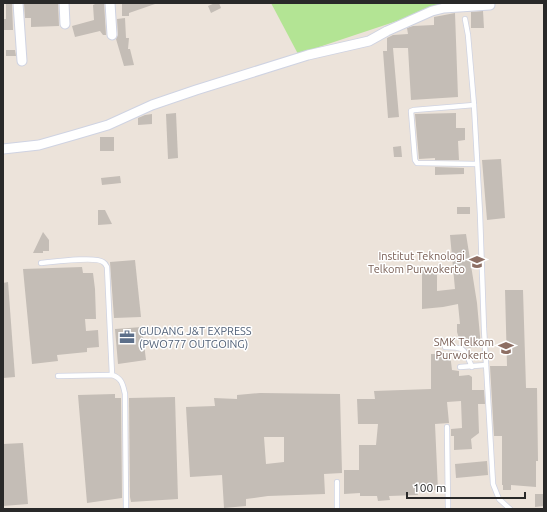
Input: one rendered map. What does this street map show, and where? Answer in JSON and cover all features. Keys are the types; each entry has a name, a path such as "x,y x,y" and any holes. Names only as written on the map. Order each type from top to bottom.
{"street":[{"path":"18,3 22,61"},
{"path":"64,3 65,24"},
{"path":"110,3 112,35"},
{"path":"3,149 39,146 108,125 152,105 196,90 308,55 369,41 432,11 444,8 490,5"}],"lane":[{"path":"464,19 468,35 474,105 493,484 500,499 510,509"},
{"path":"474,105 411,111 415,160 418,163 477,164"},
{"path":"41,263 87,259 103,261 107,267 112,375"},
{"path":"445,346 462,348 465,351 472,367"},
{"path":"460,367 486,365"},
{"path":"58,376 112,375 117,376 121,380 125,394 126,509"},
{"path":"447,427 448,509"},
{"path":"336,482 337,509"}],"green space":[{"path":"271,3 439,3 439,7 298,54"}],"building":[{"path":"6,3 12,3 13,30 3,30 3,19 6,19"},
{"path":"24,3 58,3 59,26 31,27 31,18 25,18"},
{"path":"95,3 104,3 106,35 103,35 100,31 75,37 72,26 94,20 93,5"},
{"path":"122,3 155,4 129,13 129,16 122,16"},
{"path":"219,3 221,8 211,13 208,6"},
{"path":"483,11 484,28 471,28 471,12"},
{"path":"455,13 458,97 411,100 408,48 393,48 399,117 388,118 383,51 387,51 387,38 393,35 408,34 407,28 413,26 434,25 434,17"},
{"path":"125,18 126,38 129,38 128,49 130,49 134,65 124,66 116,39 118,35 117,19"},
{"path":"6,50 15,50 16,56 6,56"},
{"path":"176,113 178,158 168,159 166,114"},
{"path":"456,113 456,128 465,128 465,140 458,141 459,160 435,160 435,158 419,159 415,114"},
{"path":"152,114 152,124 138,125 138,118"},
{"path":"100,137 114,137 114,151 100,151"},
{"path":"401,146 402,157 394,157 393,147"},
{"path":"501,159 505,218 487,220 482,160"},
{"path":"435,167 464,168 464,174 435,175"},
{"path":"120,176 121,183 102,185 101,178"},
{"path":"457,207 470,207 470,214 457,214"},
{"path":"98,210 105,210 112,224 98,225"},
{"path":"43,232 49,240 49,251 43,251 43,253 33,253"},
{"path":"466,234 477,303 481,347 466,348 464,345 461,345 457,332 457,324 460,324 458,304 422,309 422,270 437,270 437,291 455,289 450,235"},
{"path":"135,260 141,317 114,318 110,262"},
{"path":"82,267 83,273 93,273 96,319 85,319 86,331 98,330 99,347 87,348 87,352 57,355 58,361 32,364 23,269"},
{"path":"8,282 15,377 3,378 3,283"},
{"path":"505,290 523,290 526,388 537,388 538,461 536,461 536,487 511,485 511,490 503,490 502,485 502,436 494,436 490,366 507,366"},
{"path":"142,327 146,360 118,364 115,329"},
{"path":"431,354 450,354 452,370 459,371 459,376 469,375 472,377 472,390 484,390 485,404 478,404 479,433 471,439 472,449 454,450 454,436 451,436 451,429 462,428 461,401 447,402 449,423 435,424 438,490 417,491 418,495 389,496 390,500 378,501 377,496 360,496 360,493 344,494 344,470 359,470 359,445 376,445 378,424 358,424 357,399 375,399 374,391 431,389"},
{"path":"260,393 340,394 342,473 324,474 325,494 268,496 246,499 246,506 224,508 222,475 190,477 186,407 215,406 214,398 237,399 237,395","holes":["264,437 284,437 284,462 266,464"]},
{"path":"115,394 115,398 121,398 122,498 87,503 78,395"},
{"path":"175,397 178,499 131,502 129,398"},
{"path":"23,443 28,504 3,506 3,444"},
{"path":"487,461 488,475 456,478 455,464"},
{"path":"535,494 544,494 544,506 535,507"}],"place":[{"name":"Institut Teknologi Telkom Purwokerto","path":"477,262"},
{"name":"GUDANG J&T EXPRESS (PWO777 OUTGOING)","path":"127,337"},
{"name":"SMK Telkom Purwokerto","path":"506,348"}]}
